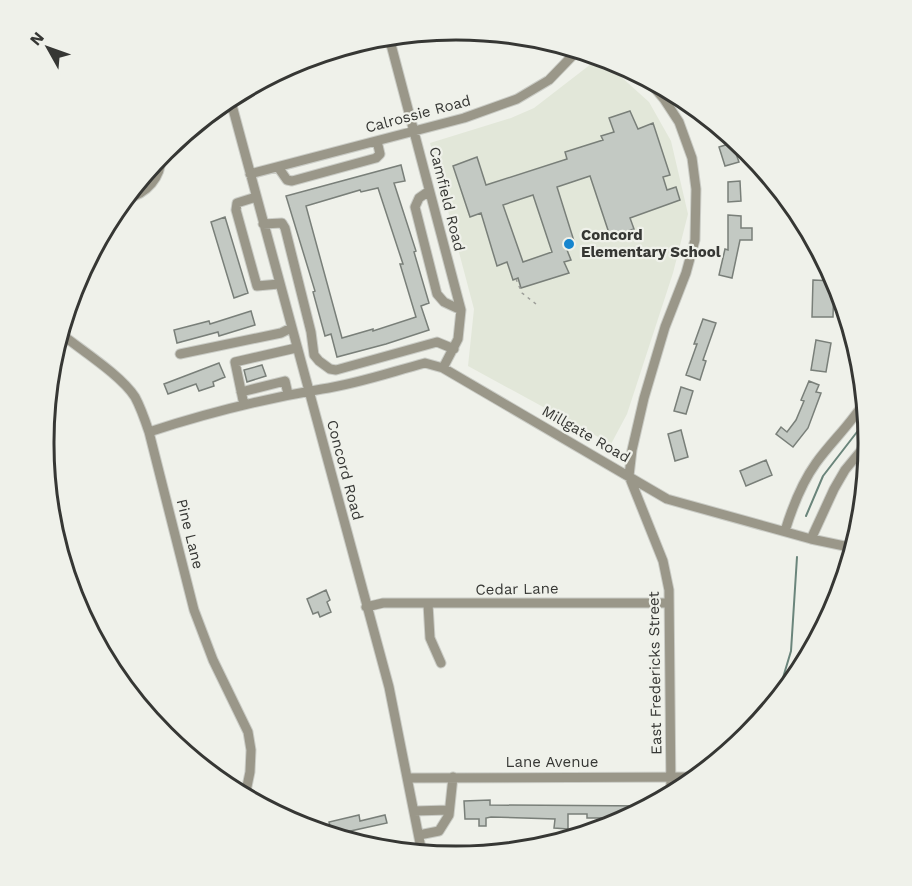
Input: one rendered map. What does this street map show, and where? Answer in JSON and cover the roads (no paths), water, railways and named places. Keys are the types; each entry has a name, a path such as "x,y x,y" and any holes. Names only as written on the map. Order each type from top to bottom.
{"street":[{"name":"Camfield Road","path":"391,46 461,310 458,339 443,368"},
{"name":"Calrossie Road","path":"250,174 464,118 517,99 549,80 571,57"},
{"name":"East Fredericks Street","path":"663,97 679,122 692,158 696,189 695,240 686,273 665,327 644,398 632,450 629,476 663,561 669,590 672,783"},
{"name":"Concord Road","path":"233,108 389,687 421,844"},
{"path":"278,167 287,180 292,181 325,173 376,158 380,154 376,141"},
{"path":"141,193 149,187 158,173"},
{"path":"429,192 419,198 415,207 437,294 444,302 461,310"},
{"path":"256,197 237,203 236,210 257,286 279,284"},
{"path":"263,224 282,223 285,228 311,332 313,349 319,361 330,369 437,342 454,349"},
{"path":"180,354 281,333 291,328"},
{"name":"Pine Lane","path":"67,339 122,382 134,396 149,432 194,610 213,660 248,732 251,750 247,787"},
{"path":"244,405 234,362 313,349"},
{"name":"Millgate Road","path":"308,390 322,389 425,363 443,368 667,499 811,539 845,546"},
{"path":"242,392 285,381 288,394"},
{"path":"149,432 244,405 308,390"},
{"path":"784,531 792,507 815,464 857,411"},
{"path":"811,539 834,489 858,454"},
{"name":"Cedar Lane","path":"366,607 383,603 669,603"},
{"path":"428,604 430,638 441,663"},
{"path":"419,835 439,831 449,814 453,777"},
{"name":"Lane Avenue","path":"407,778 681,777"},
{"path":"414,811 449,810"}],"waterway":[{"path":"806,516 823,476 858,431"},
{"path":"783,677 791,651 797,557"}],"place":[{"name":"Concord Elementary School","path":"569,244"}]}
